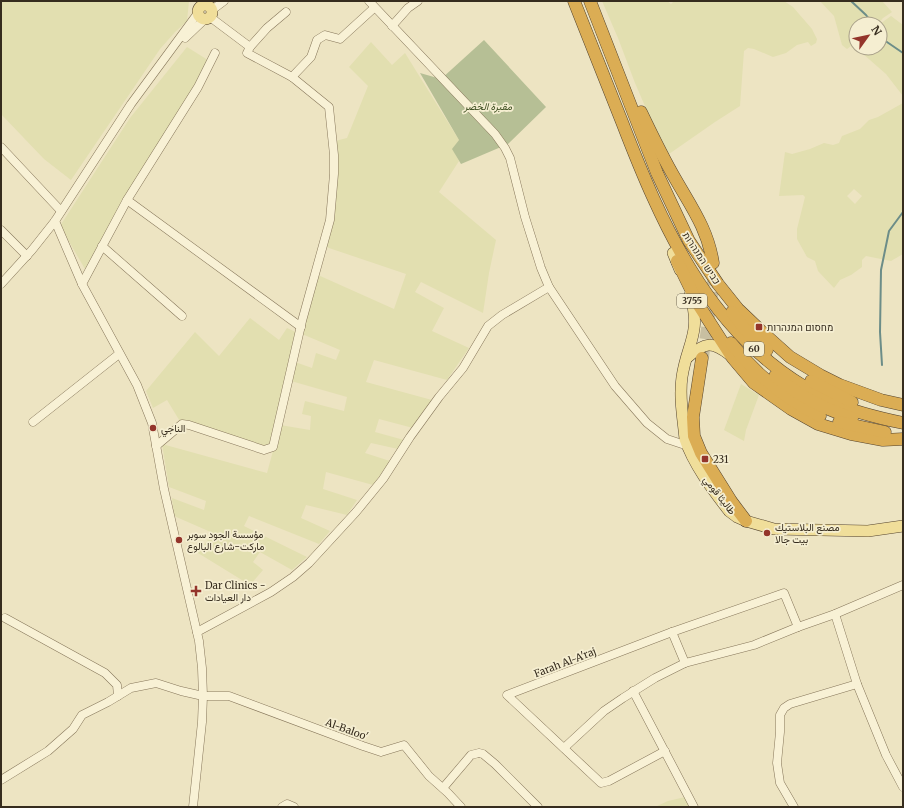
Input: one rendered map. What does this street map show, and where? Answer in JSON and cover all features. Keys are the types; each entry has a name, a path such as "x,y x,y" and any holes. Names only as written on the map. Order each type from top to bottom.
{"highway":[{"name":"60","path":"574,1 635,157 659,211 684,260 726,319 745,341 767,361 796,382 830,402 848,425 889,433 903,433"},
{"name":"כביש המנהרות","path":"590,1 657,173 689,241 708,275 722,298 744,328 768,352 790,368 836,408"},
{"path":"604,35 666,163 702,225 709,244 713,263"},
{"name":"60","path":"659,211 671,248 698,304 732,357 754,382 765,391 801,415 818,424 836,408 881,400 903,405"},
{"name":"60","path":"671,248 726,329 741,345 791,388 815,403 903,423"},
{"path":"702,358 693,417 694,436 701,453 731,501 746,521"},
{"name":"60","path":"836,408 869,409 903,415"},
{"name":"60","path":"836,408 858,420 903,428"},
{"name":"60","path":"836,408 851,434 883,440 903,439"}],"main road":[{"name":"3755","path":"671,248 687,287 695,313 694,333 688,357"},
{"path":"688,357 700,347 708,344 718,346 732,357"},
{"name":"طاليثا قومي","path":"688,357 684,366 681,388 685,438 698,465 723,503 737,517 774,529 868,531 903,526"}],"street":[{"path":"1,284 27,256 55,221 131,104 168,54 205,10 224,1"},
{"path":"392,26 408,8 418,1"},
{"path":"292,77 311,57 317,40 325,35 340,39 371,4 495,134 510,158 523,209 541,268 549,287 616,386 646,423 667,439 688,446"},
{"path":"205,10 250,47"},
{"path":"156,446 182,424 264,450 273,447 301,327 330,220 334,174 334,155 329,106 292,77 247,54 250,47 267,28 286,12"},
{"path":"82,284 127,200 198,87 215,53"},
{"path":"1,147 62,211"},
{"path":"127,200 301,327"},
{"path":"55,221 82,284 137,385 152,423 164,490 197,632 202,668 202,722 193,807"},
{"path":"1,230 27,256"},
{"path":"102,246 182,316"},
{"path":"197,632 271,592 293,577 309,563 356,512 383,479 418,426 463,368 488,326 502,315 549,287"},
{"path":"32,422 119,354"},
{"path":"564,748 604,712 654,678 685,664 754,645 835,614 903,585"},
{"name":"Farah Al-A'raj","path":"665,751 609,782 601,783 507,694 672,632 784,593 798,627"},
{"path":"835,614 857,684 886,755 903,787"},
{"path":"5,618 106,673 117,685 118,696"},
{"path":"672,632 685,664"},
{"path":"1,780 48,751 74,729 82,715 131,688 156,683 203,696"},
{"path":"794,807 780,783 777,763 781,711 790,704 857,684"},
{"path":"633,691 694,807"},
{"name":"Al-Baloo'","path":"203,696 229,696 381,752 404,744 429,776 461,807"},
{"path":"443,788 471,755 479,753 483,754 494,764 538,807"},
{"path":"282,807 287,804 294,807"}],"shaded area":[{"path":"1,1 189,1 187,21 160,49 71,180 44,159 1,114"},
{"path":"602,1 667,1 671,4 674,1 784,1 793,7 812,29 817,39 816,43 811,46 808,42 797,45 786,53 773,57 754,49 748,48 744,51 740,106 669,154 654,127"},
{"path":"820,1 882,1 892,12 886,16 848,16 847,49 842,45 834,16"},
{"path":"891,16 903,25 903,96 886,74 865,56 888,56 888,18"},
{"path":"371,42 392,65 405,53 459,140 453,149 459,161 439,192 496,240 483,313 421,282 415,292 444,308 432,331 469,348 447,380 374,360 366,382 432,400 413,428 379,419 375,432 404,440 398,449 371,443 365,453 390,461 373,485 326,472 323,489 357,500 347,515 306,505 301,518 330,531 319,544 249,516 244,526 307,557 292,570 260,552 253,562 263,570 250,585 198,553 213,533 174,516 172,498 204,510 206,501 169,487 162,444 267,473 280,425 310,430 311,416 302,414 305,401 344,411 347,397 291,381 295,362 312,368 316,353 336,360 340,350 302,334 318,275 394,309 406,274 326,247 338,162 335,141 347,138 368,86 349,67"},
{"path":"187,47 211,62 85,269 60,226 130,118"},
{"path":"903,103 903,254 891,261 866,256 862,260 862,267 851,275 840,280 834,288 818,271 815,261 807,257 797,239 797,229 805,197 803,195 779,196 785,152 792,154 824,143 833,145 839,143 842,136 860,129 869,120 878,117","holes":["854,189 862,196 855,204 847,196"]},
{"path":"250,318 279,340 287,328 298,333 271,445 263,447 181,423 167,400 153,408 146,391 195,332 219,356"},
{"path":"741,384 759,395 746,430 744,441 724,430"},
{"path":"685,797 692,807 655,807 668,801"}],"green space":[{"name":"مقبرة الخضر","path":"484,40 546,107 508,144 461,164 452,149 459,140 420,73 441,79"}],"waterway":[{"path":"851,1 867,16"},
{"path":"888,43 903,53"},
{"path":"882,365 880,332 881,270 889,231 903,212"}],"tunnel":[{"path":"703,357 714,272"}],"place":[{"name":"מחסום המנהרות","path":"759,327"},
{"name":"الناجي","path":"153,428"},
{"name":"231","path":"705,459"},
{"name":"مصنع البلاستيك بيت جالا","path":"767,533"},
{"name":"مؤسسة الجود سوبر ماركت-شارع البالوع","path":"179,540"},
{"name":"Dar Clinics - دار العيادات","path":"196,591"}]}
